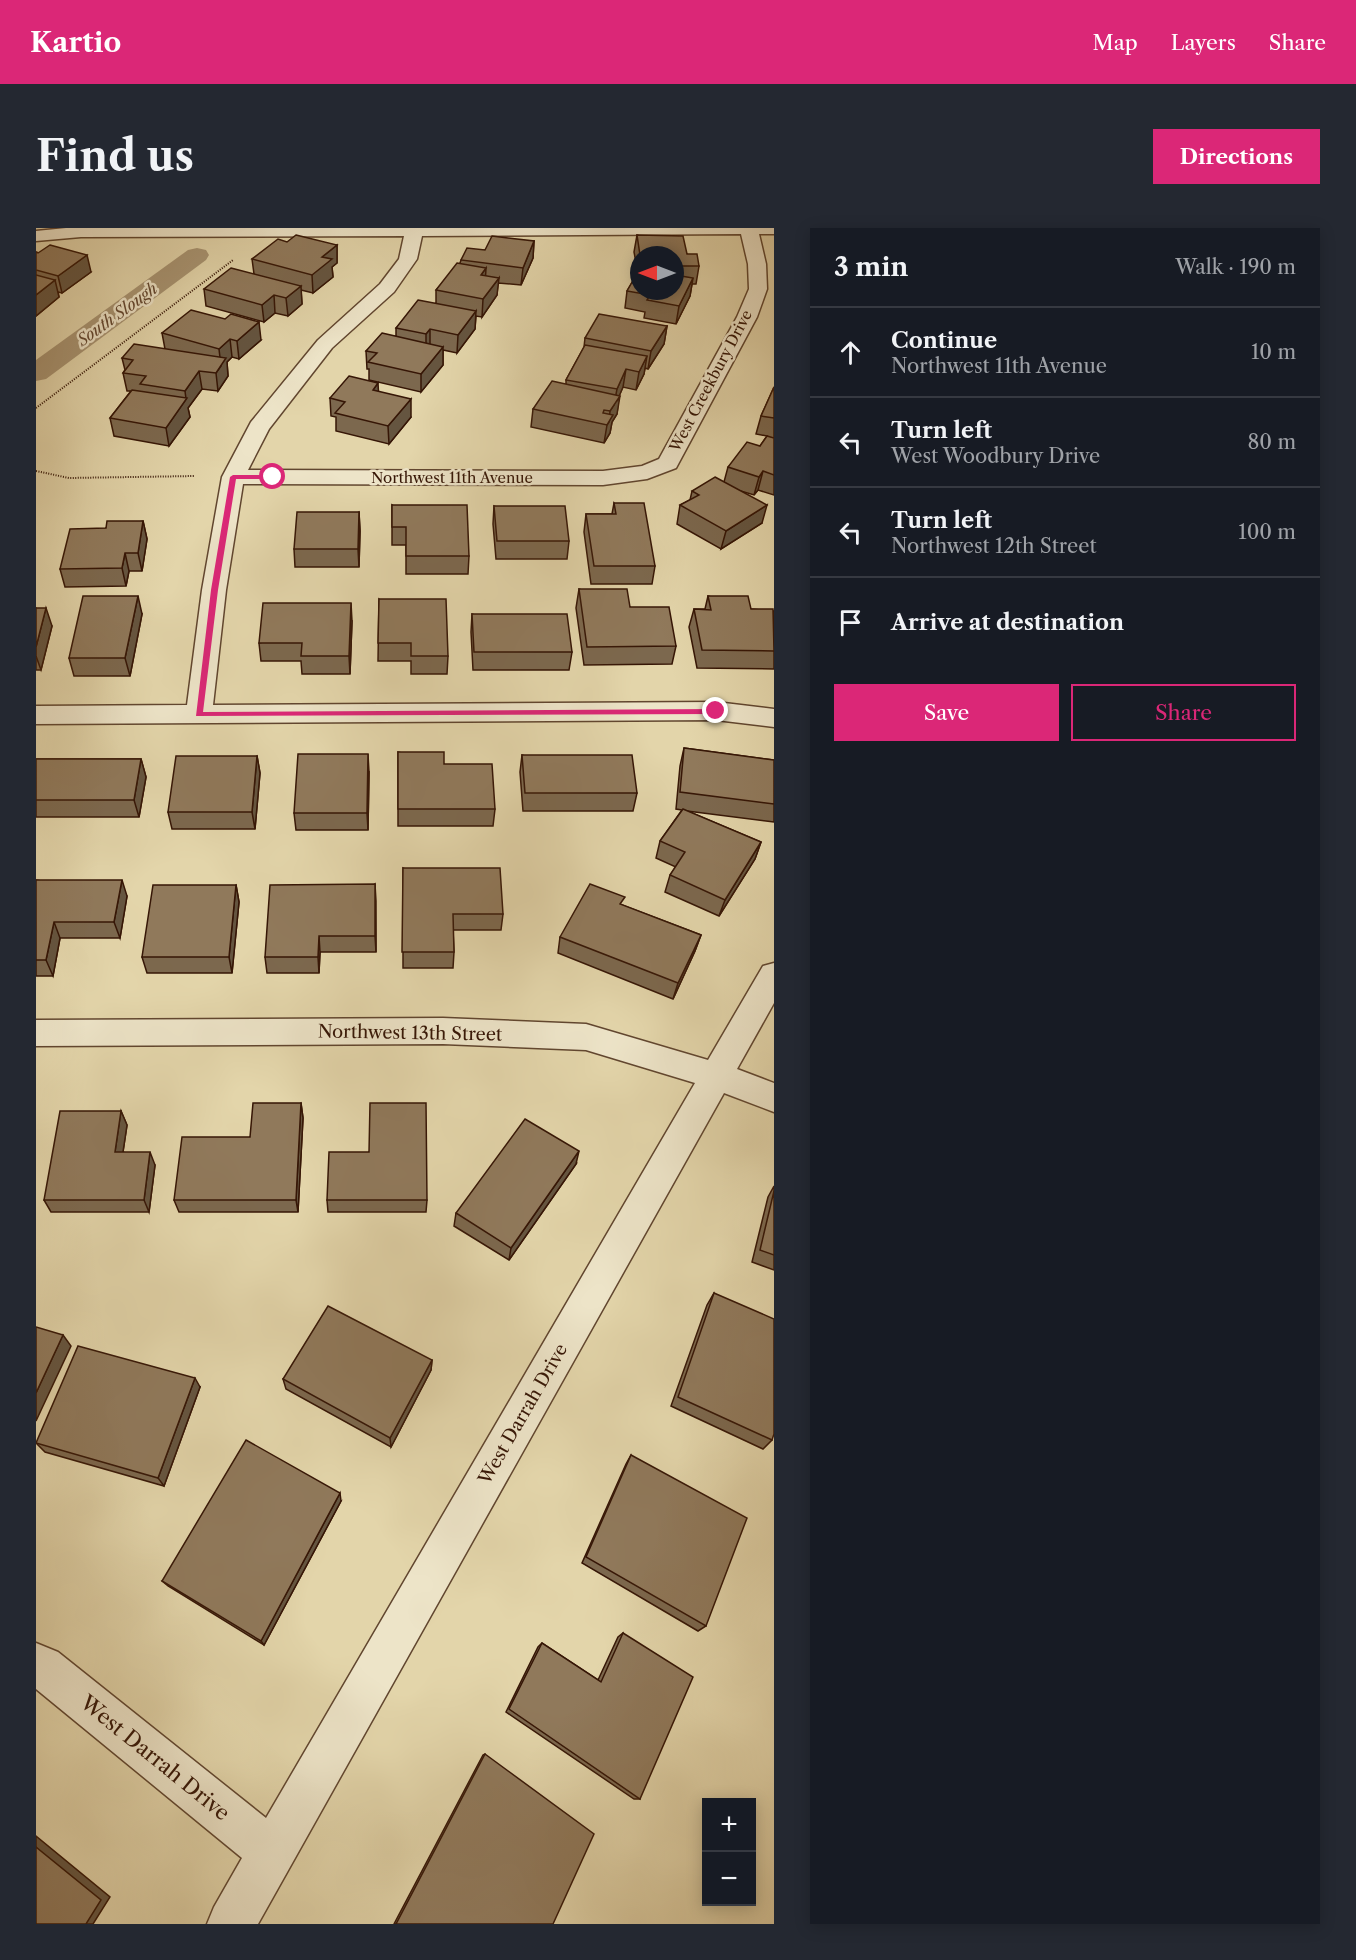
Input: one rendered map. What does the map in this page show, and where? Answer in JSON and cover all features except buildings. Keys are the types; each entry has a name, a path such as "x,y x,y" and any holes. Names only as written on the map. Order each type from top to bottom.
{"street":[{"path":"36,236 81,232 774,229"},
{"name":"West Creekbury Drive","path":"668,463 747,317 758,289 757,264 748,230"},
{"path":"199,714 214,590 233,477 259,427 310,362 325,344 387,288 408,259 414,231"},
{"name":"Northwest 11th Avenue","path":"233,477 603,478 647,472 668,463"},
{"path":"36,715 716,711 774,718"},
{"name":"West Darrah Drive","path":"231,1924 774,975"},
{"name":"Northwest 13th Street","path":"36,1033 443,1031 586,1037 717,1076 774,1098"},
{"name":"West Darrah Drive","path":"36,1665 43,1667 273,1853"}],"path":[{"path":"36,408 240,253"},
{"path":"36,471 69,478 195,476"}],"waterway":[{"name":"South Slough","path":"36,373 197,255"}],"route":[{"path":"273,477 233,477 214,590 199,714 716,711"}]}
